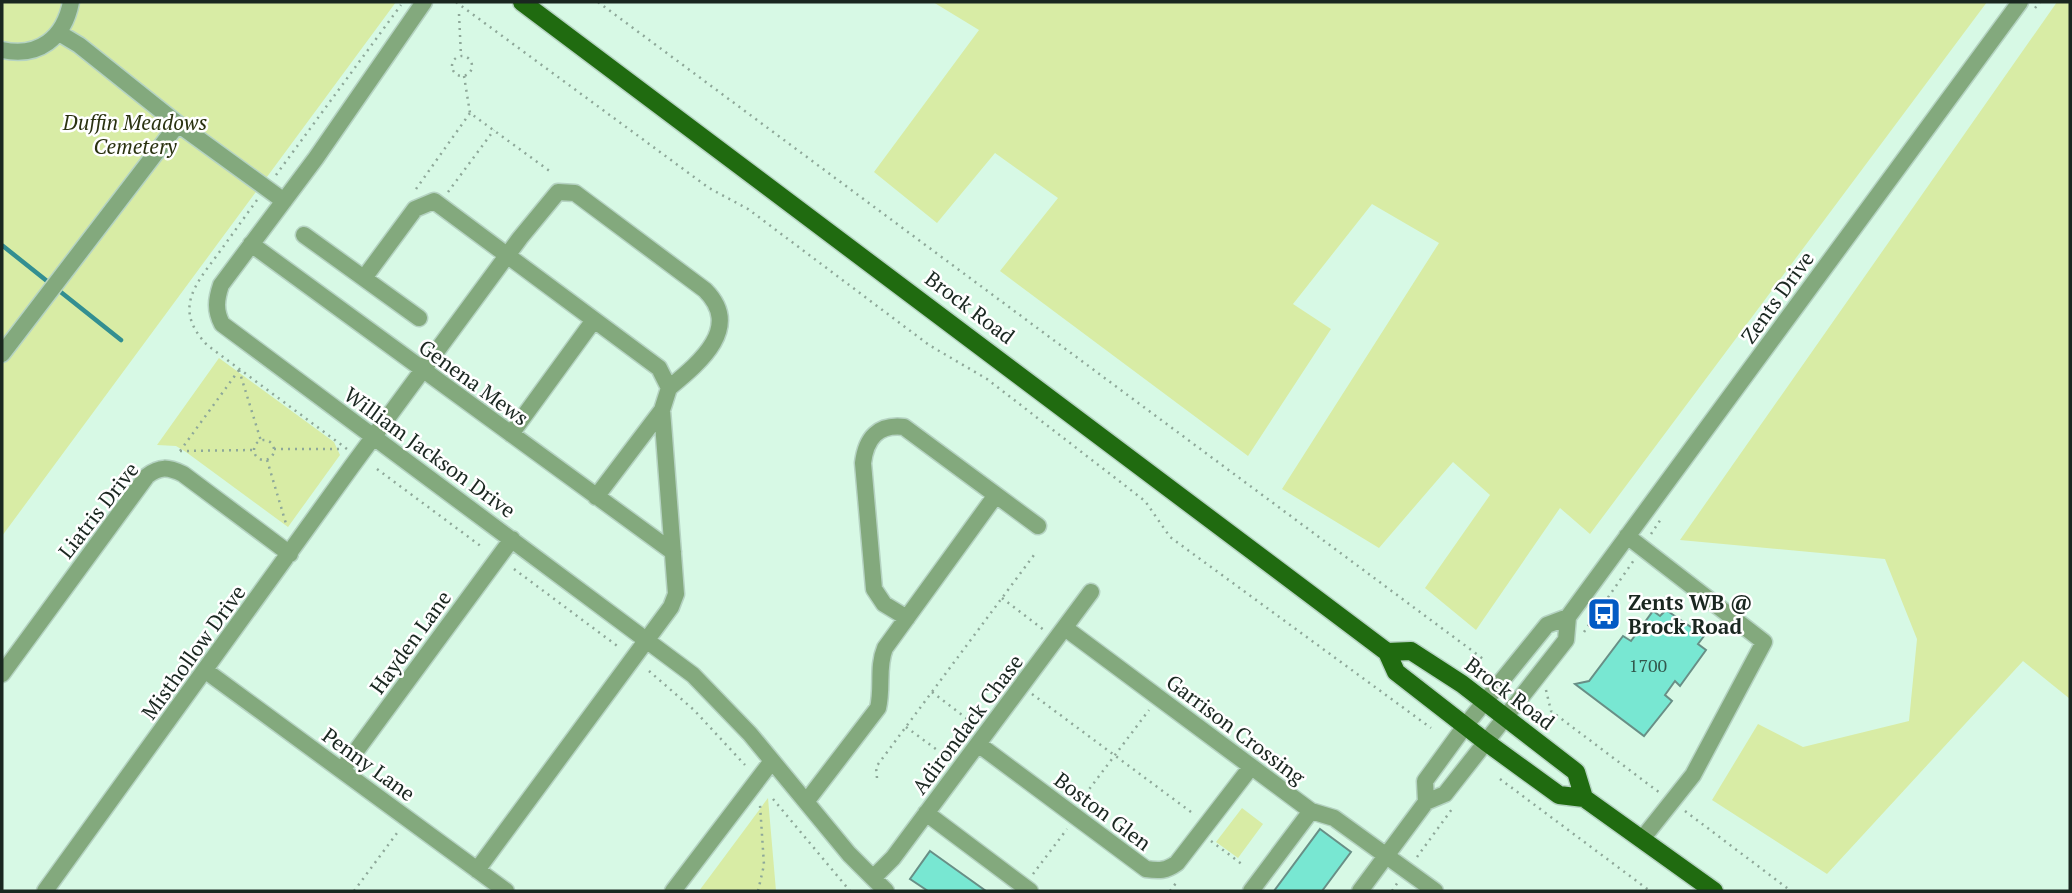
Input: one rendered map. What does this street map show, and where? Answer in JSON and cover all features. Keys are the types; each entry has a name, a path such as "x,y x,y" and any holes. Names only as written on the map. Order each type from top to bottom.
{"main road":[{"name":"Brock Road","path":"522,2 1387,652 1396,672 1486,742 1559,795 1584,798 1714,891"},
{"name":"Brock Road","path":"1387,652 1411,651 1506,717 1576,772 1584,798"}],"street":[{"path":"2,51 31,52 47,45 68,19 71,2"},
{"name":"William Jackson Drive","path":"424,2 284,201 221,285 216,299 217,313 222,324 693,675 886,891"},
{"name":"Zents Drive","path":"1567,617 1566,640 1445,794 1426,802 1425,781 1465,726 1546,625 1567,617 2020,2"},
{"path":"59,33 79,45 178,124 284,201"},
{"path":"2,354 178,124"},
{"name":"Misthollow Drive","path":"44,891 552,196 566,191 575,193 705,290 719,306 721,316 717,334 694,367 669,388"},
{"path":"364,278 415,209 434,201 659,368 669,388 662,410 596,497"},
{"path":"304,235 419,318"},
{"name":"Genena Mews","path":"251,244 673,552"},
{"path":"511,434 594,320"},
{"path":"477,870 671,607 676,594 662,410"},
{"path":"906,618 884,604 874,589 863,463 866,442 878,431 892,426 904,427 1038,526"},
{"name":"Liatris Drive","path":"2,674 147,476 157,468 170,468 183,474 290,554"},
{"path":"806,802 878,708 882,692 880,660 906,618 996,495"},
{"path":"1627,536 1764,642 1693,775 1642,839"},
{"name":"Hayden Lane","path":"342,769 512,539"},
{"name":"Adirondack Chase","path":"873,878 893,858 1091,592"},
{"name":"Garrison Crossing","path":"1065,628 1311,811 1334,818 1435,891"},
{"name":"Penny Lane","path":"206,671 506,891"},
{"name":"Boston Glen","path":"978,744 1146,869 1158,871 1178,863 1251,767"},
{"path":"673,891 772,761"},
{"path":"1360,891 1426,802"},
{"path":"1251,891 1311,811"},
{"path":"926,813 1030,885"}],"path":[{"path":"274,449 347,449 196,334 190,319 189,303 193,287 403,2"},
{"path":"456,2 709,188 748,209 929,345 988,379 1145,502 1170,537 1430,728"},
{"path":"598,2 1486,661"},
{"path":"459,14 461,56"},
{"path":"461,56 468,58 472,64 470,71 464,76 457,75 452,64 461,56"},
{"path":"416,189 470,113 464,76"},
{"path":"470,113 551,172"},
{"path":"444,197 494,130"},
{"path":"239,369 261,441"},
{"path":"239,369 180,450 254,450"},
{"path":"261,441 270,442 274,449"},
{"path":"254,450 261,441"},
{"path":"274,449 267,460 287,529"},
{"path":"254,450 258,458 267,460"},
{"path":"377,469 482,547"},
{"path":"877,778 876,766 1034,555"},
{"path":"514,569 620,648"},
{"path":"1002,598 1047,632"},
{"path":"649,671 694,710 745,765"},
{"path":"1021,687 1199,818"},
{"path":"1546,687 1551,711"},
{"path":"932,692 977,727"},
{"path":"1077,805 1158,697"},
{"path":"906,727 953,761"},
{"path":"1500,779 1650,891"},
{"path":"773,799 850,891"},
{"path":"758,891 764,865 760,805"},
{"path":"1392,891 1453,808"},
{"path":"1030,885 1071,823"},
{"path":"354,891 397,833"},
{"path":"1209,839 1243,864"}],"green space":[{"name":"Duffin Meadows Cemetery","path":"2,2 396,2 2,536"},
{"path":"933,2 1987,2 1590,534 1560,508 1476,630 1425,588 1490,495 1453,462 1379,548 1282,489 1439,243 1372,204 1293,304 1331,329 1248,456 1000,271 1058,198 995,153 937,223 874,172 979,30"},
{"path":"2057,2 2070,2 2070,699 2023,661 1827,874 1712,800 1758,724 1803,747 1909,721 1917,639 1885,559 1680,540"},
{"path":"219,358 334,442 340,455 288,527 186,452 176,446 157,445"},
{"path":"768,798 776,891 699,891"},
{"path":"1242,808 1263,824 1238,858 1216,842"}],"building":[{"path":"1666,610 1704,636 1698,644 1706,650 1680,686 1675,681 1665,695 1672,701 1644,736 1575,684 1589,681 1623,636 1631,641 1653,611 1660,616"},
{"path":"1320,829 1351,852 1322,891 1274,891"},
{"path":"930,851 986,891 928,891 910,879"}],"waterway":[{"path":"3,246 121,340"}],"place":[{"name":"Zents WB @ Brock Road","path":"1604,614"}]}
